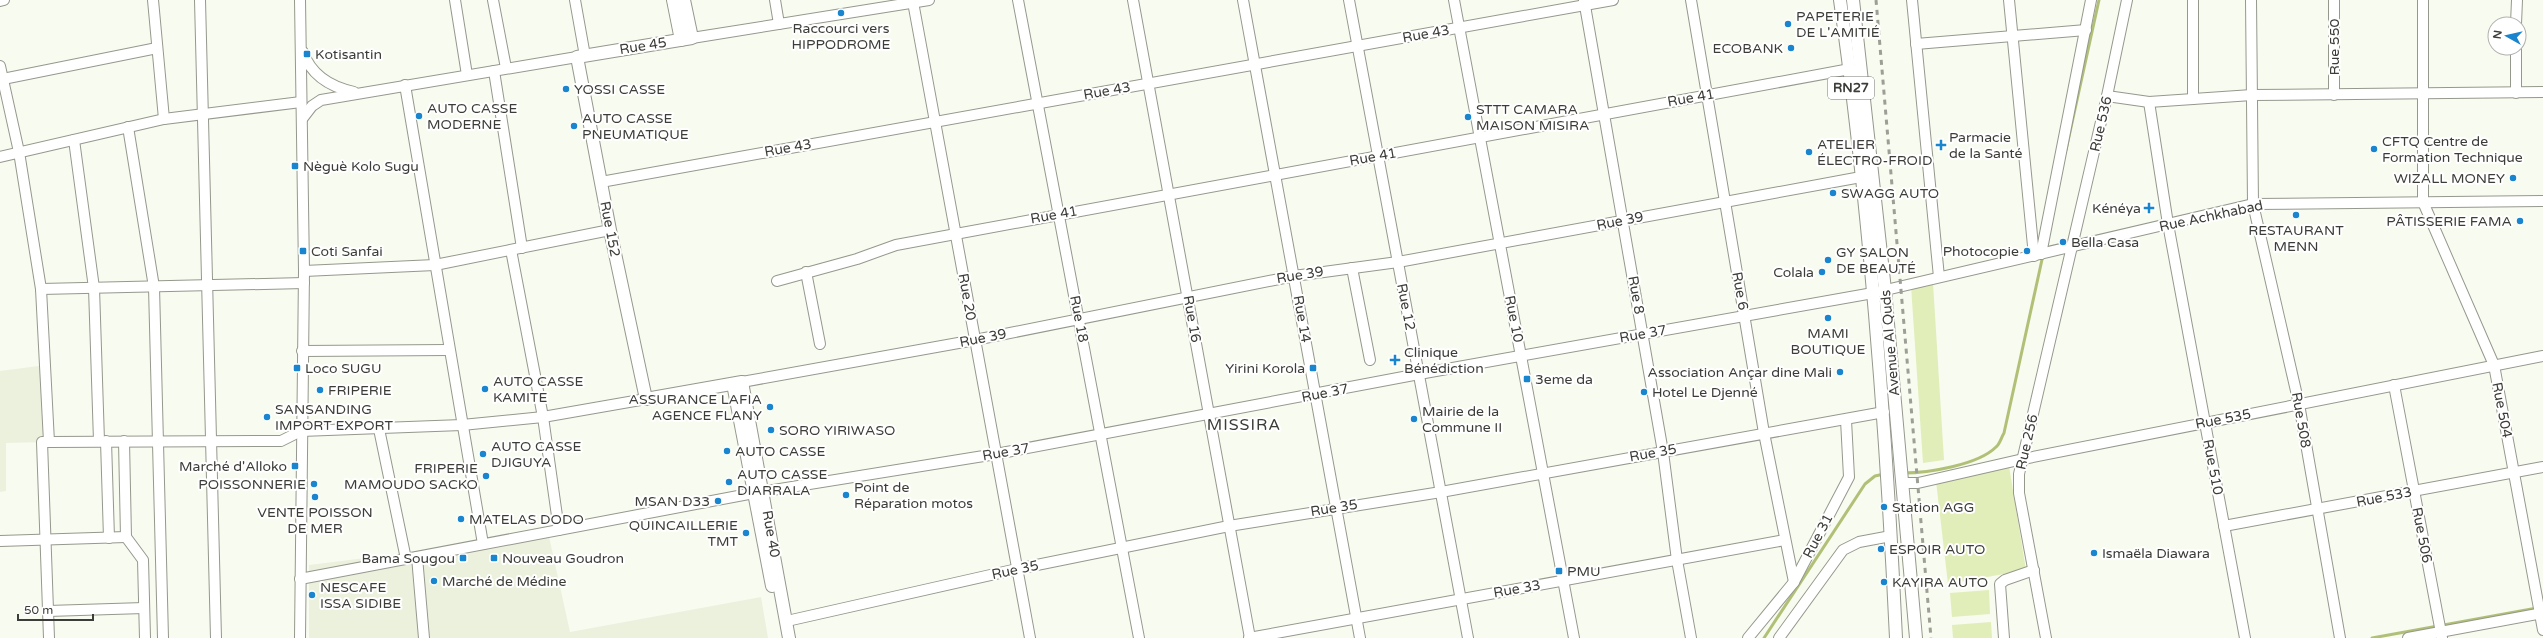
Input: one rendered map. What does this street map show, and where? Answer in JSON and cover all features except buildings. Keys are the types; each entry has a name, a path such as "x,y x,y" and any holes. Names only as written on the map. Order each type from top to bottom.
{"main road":[{"path":"673,0 686,39"},
{"path":"684,0 686,39"},
{"name":"Avenue Al Quds","path":"1840,0 1850,69 1884,412 1889,479 1896,638"},
{"name":"Avenue Al Quds","path":"1853,0 1885,290 1916,638"},
{"name":"Rue 45","path":"581,56 686,39"},
{"name":"Rue 152","path":"581,56 610,230 646,400"},
{"path":"646,400 738,383"},
{"name":"Rue 40","path":"738,383 759,492 787,621 789,638"},
{"name":"Rue 40","path":"759,492 781,638"}],"street":[{"path":"0,1 4,0"},
{"path":"154,0 164,119"},
{"path":"200,0 216,638"},
{"path":"300,0 304,271 301,431 300,638"},
{"path":"455,0 467,75"},
{"path":"493,0 506,68"},
{"path":"575,0 581,56"},
{"path":"775,0 779,24"},
{"name":"Rue 45","path":"686,39 779,24 886,3 929,0"},
{"name":"Rue 18","path":"1018,0 1139,638"},
{"name":"Rue 16","path":"1133,0 1250,638"},
{"name":"Rue 14","path":"1243,0 1360,638"},
{"name":"Rue 12","path":"1348,0 1468,638"},
{"name":"Rue 10","path":"1454,0 1574,638"},
{"name":"Rue 43","path":"601,182 1460,28 1584,2 1613,0"},
{"name":"Rue 6","path":"1691,0 1764,433 1794,582"},
{"path":"1912,0 1939,277"},
{"path":"2009,0 2037,255"},
{"path":"2037,255 2086,30 2091,0"},
{"name":"Rue 536","path":"2072,247 2128,0"},
{"path":"2193,0 2193,99"},
{"name":"Rue 508","path":"2251,0 2254,204 2299,404 2316,509 2340,638"},
{"name":"Rue 550","path":"2334,0 2334,95"},
{"path":"2423,0 2423,202"},
{"path":"2516,0 2516,16"},
{"name":"Rue 20","path":"913,2 1030,638"},
{"name":"Rue 8","path":"1584,2 1663,452 1677,560 1691,638"},
{"path":"1916,44 2086,30"},
{"path":"301,46 307,63 318,77 340,89 358,93"},
{"path":"3,79 157,48"},
{"name":"Rue 45","path":"302,119 312,106 321,100 581,56"},
{"path":"2516,56 2516,93"},
{"path":"0,66 19,152 41,289 49,442"},
{"name":"Rue 41","path":"777,281 857,259 896,245 956,233 1850,69"},
{"path":"494,70 522,248"},
{"path":"405,85 483,544"},
{"path":"2107,96 2149,102 2252,95 2543,92"},
{"path":"0,157 164,119 301,102"},
{"name":"Rue 510","path":"2149,102 2168,224 2245,638"},
{"path":"128,127 154,287 163,638"},
{"path":"74,140 94,288 109,538"},
{"name":"Rue 39","path":"738,383 975,340 1294,276 1398,262 1860,177"},
{"name":"Rue Achkhabad","path":"1885,290 2254,204 2543,201"},
{"name":"Rue 504","path":"2423,202 2494,365 2543,630"},
{"path":"304,271 435,265 610,230"},
{"name":"Rue 256","path":"2046,638 2019,493 2019,474 2072,247"},
{"path":"511,250 543,417 560,530"},
{"path":"1352,268 1370,360"},
{"path":"806,272 820,344"},
{"path":"41,289 304,283"},
{"name":"Rue 37","path":"300,579 759,492 996,454 1521,355 1642,333 1745,317 1885,290"},
{"path":"302,351 450,350"},
{"name":"Rue 535","path":"1903,480 1918,483 2022,459 2543,356"},
{"name":"Rue 506","path":"2394,385 2442,635"},
{"path":"49,638 42,442 281,440 301,431 462,425 543,417 646,400"},
{"name":"Rue 35","path":"787,621 1017,569 1229,526 1336,507 1441,492 1884,412"},
{"name":"Rue 31","path":"1748,638 1794,582 1849,478 1846,420"},
{"path":"379,429 406,559"},
{"path":"124,441 126,538 143,560 145,638"},
{"name":"Rue 533","path":"2224,526 2543,467"},
{"path":"1779,638 1843,550 1859,542 1891,536"},
{"path":"0,541 126,538"},
{"name":"Rue 33","path":"1250,638 1785,540"},
{"path":"417,557 424,638"},
{"path":"2004,638 2000,584 2005,580 2034,570"},
{"path":"48,611 144,608"},
{"path":"2408,638 2442,635 2540,610"}],"shaded area":[{"path":"46,365 49,442 6,443 6,491 0,492 0,371"},
{"name":"Marché de Médine","path":"548,532 570,632 761,597 768,638 309,638 309,565 494,542"}],"green space":[{"path":"1933,283 1944,460 1923,463 1911,286"},
{"path":"2009,466 2026,570 1948,584 1936,481"},
{"path":"1989,590 1990,614 1952,617 1950,593"},
{"path":"1991,622 1992,638 1953,638 1952,625"}],"waterway":[{"path":"2066,150 2099,0"},
{"path":"1903,473 1939,470 1952,467 1977,459 1988,453 1999,444 2004,433 2043,255"},
{"path":"1764,638 1865,484 1875,476 1884,474"},
{"path":"2372,638 2537,608"}],"railway":[{"path":"1876,0 1931,638"}],"place":[{"name":"Raccourci vers HIPPODROME","path":"841,13"},
{"name":"PAPETERIE DE L'AMITIÉ","path":"1788,24"},
{"name":"ECOBANK","path":"1791,48"},
{"name":"Kotisantin","path":"307,54"},
{"name":"YOSSI CASSE","path":"566,89"},
{"name":"AUTO CASSE MODERNE","path":"419,116"},
{"name":"STTT CAMARA MAISON MISIRA","path":"1468,117"},
{"name":"AUTO CASSE PNEUMATIQUE","path":"574,126"},
{"name":"Parmacie de la Santé","path":"1941,145"},
{"name":"CFTQ Centre de Formation Technique","path":"2374,149"},
{"name":"ATELIER ÉLECTRO-FROID","path":"1809,152"},
{"name":"Nèguè Kolo Sugu","path":"295,166"},
{"name":"WIZALL MONEY","path":"2513,178"},
{"name":"SWAGG AUTO","path":"1833,193"},
{"name":"Kénéya","path":"2149,208"},
{"name":"RESTAURANT MENN","path":"2296,215"},
{"name":"PÂTISSERIE FAMA","path":"2520,221"},
{"name":"Bella Casa","path":"2063,242"},
{"name":"Coti Sanfai","path":"303,251"},
{"name":"Photocopie","path":"2027,251"},
{"name":"GY SALON DE BEAUTÉ","path":"1828,260"},
{"name":"Colala","path":"1822,272"},
{"name":"MAMI BOUTIQUE","path":"1828,318"},
{"name":"Clinique Bénédiction","path":"1395,360"},
{"name":"Loco SUGU","path":"297,368"},
{"name":"Yirini Korola","path":"1313,368"},
{"name":"Association Ançar dine Mali","path":"1840,372"},
{"name":"3eme da","path":"1527,379"},
{"name":"AUTO CASSE KAMITE","path":"485,389"},
{"name":"FRIPERIE","path":"320,390"},
{"name":"Hotel Le Djenné","path":"1644,392"},
{"name":"ASSURANCE LAFIA AGENCE FLANY","path":"770,407"},
{"name":"SANSANDING IMPORT EXPORT","path":"267,417"},
{"name":"Mairie de la Commune II","path":"1414,419"},
{"name":"SORO YIRIWASO","path":"771,430"},
{"name":"AUTO CASSE","path":"727,451"},
{"name":"AUTO CASSE DJIGUYA","path":"483,454"},
{"name":"Marché d'Alloko","path":"295,466"},
{"name":"FRIPERIE MAMOUDO SACKO","path":"486,476"},
{"name":"AUTO CASSE DIARRALA","path":"729,482"},
{"name":"POISSONNERIE","path":"314,484"},
{"name":"Point de Réparation motos","path":"846,495"},
{"name":"VENTE POISSON DE MER","path":"315,497"},
{"name":"MSAN D33","path":"718,501"},
{"name":"Station AGG","path":"1884,507"},
{"name":"MATELAS DODO","path":"461,519"},
{"name":"QUINCAILLERIE TMT","path":"746,533"},
{"name":"ESPOIR AUTO","path":"1881,549"},
{"name":"Ismaëla Diawara","path":"2094,553"},
{"name":"Bama Sougou","path":"463,558"},
{"name":"Nouveau Goudron","path":"494,558"},
{"name":"PMU","path":"1559,571"},
{"name":"Marché de Médine","path":"434,581"},
{"name":"KAYIRA AUTO","path":"1884,582"},
{"name":"NESCAFE ISSA SIDIBE","path":"312,595"}],"district":[{"name":"MISSIRA","path":"1244,425"}]}
